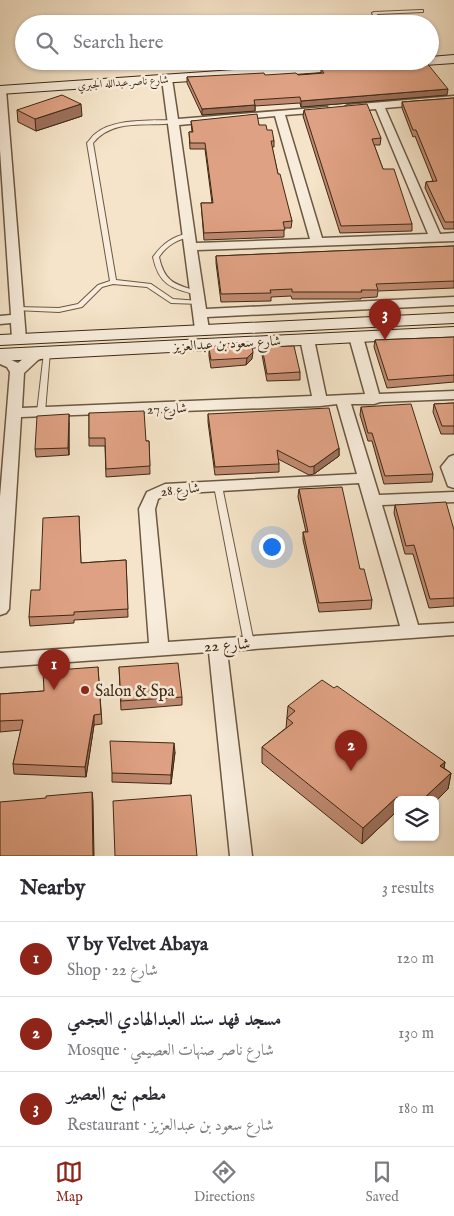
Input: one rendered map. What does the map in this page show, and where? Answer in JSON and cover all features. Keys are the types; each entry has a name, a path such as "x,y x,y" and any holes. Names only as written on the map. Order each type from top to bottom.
{"main road":[{"path":"439,61 454,60"},
{"name":"شارع ناصر عبدالله الجبري","path":"1,90 282,70"},
{"name":"شارع سعود بن عبدالعزيز","path":"0,340 19,339 200,309 392,328 423,327 454,332"},
{"name":"شارع سعود بن عبدالعزيز","path":"423,327 454,318"},
{"name":"شارع سعود بن عبدالعزيز","path":"0,355 356,337 392,328"}],"street":[{"path":"166,78 200,309 454,301"},
{"path":"1,90 4,190 19,339"},
{"path":"173,122 454,99"},
{"path":"379,105 436,238"},
{"path":"278,113 317,242"},
{"path":"190,241 317,242 454,237"},
{"path":"0,320 17,314"},
{"path":"356,337 374,400"},
{"path":"307,339 320,402"},
{"path":"17,372 33,357 47,352"},
{"path":"0,359 12,364 17,372 15,413 4,505 0,609"},
{"name":"شارع 27","path":"15,413 374,400 454,395"},
{"path":"343,401 411,632"},
{"path":"454,460 449,467 454,483"},
{"name":"شارع 28","path":"159,649 147,509 149,498 154,492 165,489 366,478"},
{"path":"373,500 454,497"},
{"name":"شارع 22","path":"0,660 454,629"},
{"path":"217,645 241,856"}],"lane":[{"path":"374,15 376,12 421,11"},
{"path":"113,282 90,143 99,133 119,126 173,122"},
{"path":"190,241 174,238 163,246 156,257 158,272 200,309"},
{"path":"17,314 80,306 100,286 113,282 149,285 171,301 200,309"},
{"path":"41,412 47,352"},
{"path":"218,486 248,643"}],"building":[{"path":"322,70 433,70 448,89 301,101 300,97 254,100 255,105 202,109 187,77 264,73 265,75 296,73 298,75 324,73"},
{"path":"62,95 81,104 35,119 17,110"},
{"path":"454,98 454,222 445,222 426,182 437,181 402,102"},
{"path":"367,104 381,138 372,139 383,169 394,169 412,224 341,226 304,110"},
{"path":"257,114 259,125 266,125 267,130 272,130 274,141 271,141 278,174 280,174 292,221 283,222 285,230 204,233 201,203 213,203 205,143 190,143 189,132 193,132 191,121"},
{"path":"454,246 454,281 376,284 378,290 361,290 362,292 292,292 292,289 270,290 271,293 221,294 216,256"},
{"path":"454,337 454,375 388,380 375,340"},
{"path":"251,342 253,352 247,358 211,360 209,349 219,344"},
{"path":"294,346 300,372 267,374 262,347"},
{"path":"454,403 454,426 442,426 434,404"},
{"path":"411,404 433,474 385,476 372,433 368,433 361,407"},
{"path":"329,408 339,448 314,466 310,467 277,450 279,464 215,467 208,414"},
{"path":"144,411 146,441 149,441 150,466 106,469 105,438 89,438 89,413"},
{"path":"69,414 68,448 35,449 37,416"},
{"path":"342,487 360,569 364,569 372,600 319,603 303,532 308,532 299,489"},
{"path":"446,502 454,530 454,598 430,599 414,545 406,546 395,505"},
{"path":"79,516 81,563 126,560 128,609 74,612 74,615 29,617 31,590 40,590 43,518"},
{"path":"178,663 182,697 121,701 119,667"},
{"path":"98,667 101,714 94,715 85,767 13,764 23,720 0,721 0,694 44,691 43,671"},
{"path":"322,680 334,688 337,686 445,762 440,766 451,773 426,796 394,796 394,800 363,828 262,747 293,723 287,718 295,711 288,706"},
{"path":"110,741 174,743 171,775 112,773"},
{"path":"92,792 93,856 0,856 0,802"},
{"path":"191,795 197,856 115,856 113,801"}],"place":[{"name":"مطعم نبع العصير","path":"385,340"},
{"name":"V by Velvet Abaya","path":"54,690"},
{"name":"Salon & Spa","path":"85,690"},
{"name":"مسجد فهد سند العبدالهادي العجمي","path":"351,771"}]}
